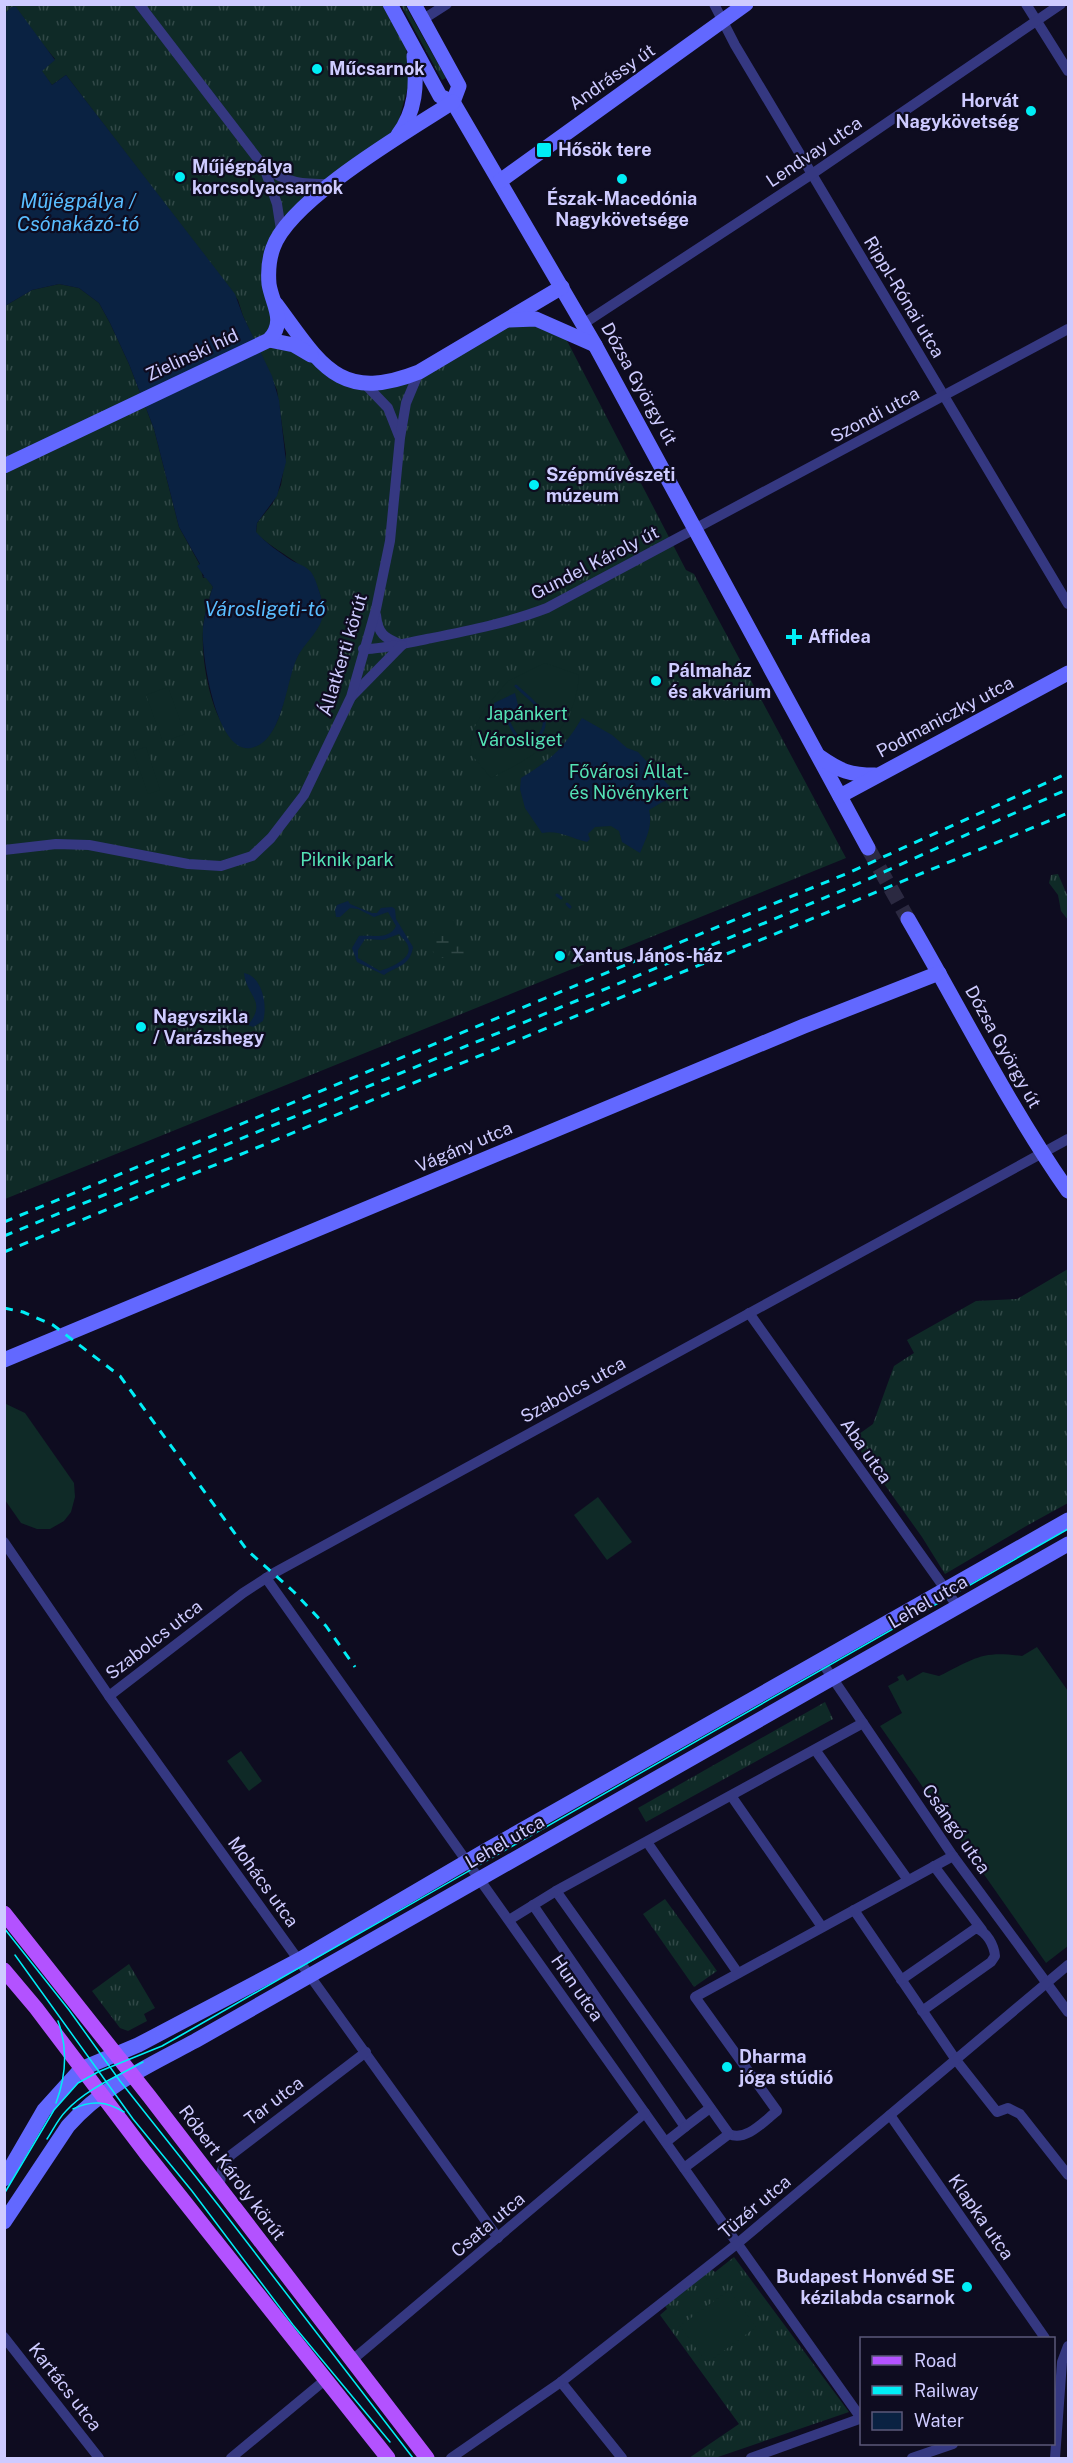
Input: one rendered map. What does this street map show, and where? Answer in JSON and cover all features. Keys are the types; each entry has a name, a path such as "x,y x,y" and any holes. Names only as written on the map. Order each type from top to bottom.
{"main road":[{"name":"Dózsa György út","path":"390,4 440,96 453,102 595,345 868,848"},
{"path":"322,363 294,345 267,341 278,326 276,304 269,286 273,249 281,230 302,208 331,184 453,102 459,86 414,4"},
{"name":"Andrássy út","path":"500,181 747,4"},
{"path":"393,142 405,126 416,92 413,47"},
{"path":"276,304 322,363 335,375 363,383 390,382 420,372 562,287"},
{"path":"506,321 536,319 595,345"},
{"name":"Zielinski híd","path":"4,466 267,341"},
{"name":"Podmaniczky utca","path":"840,796 1068,673"},
{"path":"818,756 841,771 859,775 878,775"},
{"name":"Dózsa György út","path":"908,919 974,1039 1042,1155 1068,1191"},
{"name":"Vágány utca","path":"4,1360 782,1035 939,973"},
{"name":"Lehel utca","path":"4,2179 44,2110 81,2069 144,2042 299,1960 466,1862 1068,1520"},
{"name":"Lehel utca","path":"4,2222 68,2126 101,2095 132,2075 1068,1544"},
{"name":"Róbert Károly körút","path":"4,1913 117,2054 427,2458"},
{"path":"4,1970 388,2458"}],"street":[{"path":"139,4 264,167 282,179 294,183 331,184"},
{"path":"422,20 447,4"},
{"name":"Rippl-Rónai utca","path":"714,4 735,45 1068,604"},
{"path":"1026,4 1068,72"},
{"name":"Lendvay utca","path":"583,324 812,174 1061,4"},
{"path":"264,167 277,204 281,230"},
{"name":"Szondi utca","path":"696,530 1068,329"},
{"name":"Állatkerti körút","path":"4,850 56,844 89,845 210,867 245,860 271,838 297,806 323,759 351,697 376,609 394,522 400,438 406,403 420,372"},
{"name":"Állatkerti körút","path":"363,383 388,408 400,438"},
{"name":"Gundel Károly út","path":"363,649 402,645 524,617 548,608 696,530"},
{"path":"351,697 402,645 380,633 377,628 376,609"},
{"name":"Szabolcs utca","path":"110,1696 266,1578 1068,1139"},
{"name":"Aba utca","path":"749,1312 958,1607"},
{"name":"Mohács utca","path":"4,1542 110,1696 498,2238"},
{"name":"Hun utca","path":"266,1578 860,2417"},
{"name":"Csángó utca","path":"821,1661 953,1856 1068,2012"},
{"path":"509,1920 532,1905 863,1724"},
{"path":"816,1750 908,1880"},
{"path":"732,1797 822,1927"},
{"path":"647,1842 738,1973"},
{"path":"556,1892 729,2134 736,2138 745,2136 777,2111 695,1997 953,1856"},
{"path":"922,2011 991,1962 995,1956 994,1948 982,1930 934,1866"},
{"path":"532,1905 685,2127"},
{"path":"854,1910 956,2060 997,2112 1008,2108 1020,2114 1068,2175"},
{"path":"901,1980 969,1931 976,1928 982,1930"},
{"name":"Tüzér utca","path":"451,2458 561,2382 738,2243 1068,1965"},
{"name":"Tar utca","path":"219,2189 222,2170 231,2155 366,2052"},
{"path":"666,2142 710,2108"},
{"name":"Csata utca","path":"351,2361 645,2114"},
{"name":"Klapka utca","path":"891,2115 1044,2337"},
{"path":"684,2168 729,2134"},
{"name":"Kartács utca","path":"4,2337 99,2458"},
{"path":"1055,2458 1068,2346"},
{"path":"1055,2352 1065,2364"},
{"path":"231,2458 325,2380"},
{"path":"561,2382 622,2458"},
{"path":"751,2458 860,2418"},
{"path":"912,2458 950,2445"}],"green space":[{"name":"Városliget","path":"6,4 382,5 406,48 410,79 393,142 331,184 277,239 274,334 328,370 390,382 506,321 563,333 686,570 694,574 846,858 5,1199 5,306 32,290 59,284 79,288 99,303 110,323 129,364 154,429 179,527 200,565 203,578 206,577 213,587 203,626 204,660 210,694 223,726 242,747 254,747 273,730 297,657 318,625 323,613 321,597 309,574 256,533 257,523 273,503 281,485 286,454 277,390 238,300 66,75 52,85 41,71 55,59 12,7 5,14"},
{"path":"401,5 405,5 446,78 442,80"},
{"name":"Japánkert","path":"545,663 579,675 576,695 570,712 562,727 538,751 491,778 470,753 473,730 485,708 508,681"},
{"path":"168,687 185,734 163,742 146,695"},
{"path":"146,747 160,790 148,794 133,751"},
{"path":"1058,874 1068,897 1068,920 1061,911 1058,895 1049,883 1051,875"},
{"path":"455,920 456,927 449,931 450,935 472,950 460,958 437,957 430,948 431,937 440,926"},
{"path":"1068,1269 1068,1503 945,1574 922,1537 852,1439 873,1424 894,1366 914,1353 907,1340 976,1301 1017,1299"},
{"path":"4,1403 25,1413 74,1483 75,1497 71,1512 64,1521 50,1529 37,1529 21,1523 5,1500"},
{"path":"598,1497 632,1542 607,1560 574,1515"},
{"path":"1037,1647 1068,1691 1068,1946 1046,1963 880,1726 902,1713 888,1686 899,1680 897,1677 903,1674 907,1681 923,1672 939,1676 978,1657 997,1654 1022,1656"},
{"path":"825,1702 833,1719 646,1822 638,1808"},
{"path":"241,1751 262,1781 249,1791 227,1761"},
{"path":"665,1899 717,1971 694,1987 643,1914"},
{"path":"129,1964 155,2008 144,2014 147,2021 128,2031 120,2028 92,1991"},
{"path":"734,2257 849,2412 715,2458 689,2458 739,2424 660,2315 667,2309 665,2306 711,2269 715,2272"},
{"path":"729,2290 756,2327 707,2363 680,2326"}],"water":[{"name":"Műjégpálya / Csónakázó-tó","path":"12,7 16,7 55,60 42,71 52,85 66,75 235,294 272,376 279,400 286,462 277,496 257,523 256,532 277,551 311,572 320,594 323,612 319,627 297,658 277,723 262,743 251,748 239,746 228,736 213,700 205,659 203,630 213,587 203,577 197,566 200,564 179,527 154,429 129,364 99,303 79,288 59,284 32,290 5,306 4,14"},
{"path":"515,693 519,709 507,722 505,718 494,712 494,703"},
{"path":"582,718 612,735 627,748 638,752 673,790 674,795 649,810 647,837 640,853 622,842 619,831 611,826 595,827 588,834 590,839 587,842 559,833 542,833 525,808 520,789 521,778 556,752 569,738"},
{"path":"348,901 372,913 377,913 381,908 395,909 396,919 413,947 409,959 384,975 357,962 352,948 359,936 385,935 396,926 388,912 374,917 358,909 350,908 340,917 336,917 337,905","holes":["399,934 407,944 409,951 404,959 394,965 380,971 358,958 358,950 365,939 383,940"]},
{"path":"244,973 250,975 259,985 264,1000 263,1021 253,1027 248,1025 254,1017 256,1004"}],"waterway":[{"path":"508,721 517,736 524,740 535,738 544,725 540,709 516,686"},
{"path":"557,895 561,898"},
{"path":"567,904 570,907"}],"tunnel":[{"path":"868,848 908,919"}],"tram line":[{"path":"4,2194 54,2110 78,2083 98,2072 162,2046 1068,1529"},
{"path":"4,1928 413,2458"},
{"path":"15,1955 133,2119 192,2191 293,2325 390,2442"},
{"path":"56,2103 65,2062 58,2021"},
{"path":"47,2139 60,2117 74,2103 103,2083 143,2062"},
{"path":"73,2109 86,2104 98,2103 124,2112"}],"railway":[{"path":"4,1222 848,873 1068,773"},
{"path":"4,1236 855,885 1068,789"},
{"path":"4,1252 1068,813"},
{"path":"4,1308 23,1312 53,1325 120,1376 247,1550 294,1592 326,1626 355,1667"}],"place":[{"name":"Műcsarnok","path":"317,69"},
{"name":"Horvát Nagykövetség","path":"1031,111"},
{"name":"Hősök tere","path":"544,150"},
{"name":"Műjégpálya korcsolyacsarnok","path":"180,177"},
{"name":"Észak-Macedónia Nagykövetsége","path":"622,179"},
{"name":"Szépművészeti múzeum","path":"534,485"},
{"name":"Affidea","path":"794,637"},
{"name":"Pálmaház és akvárium","path":"656,681"},
{"name":"Xantus János-ház","path":"560,956"},
{"name":"Nagyszikla / Varázshegy","path":"141,1027"},
{"name":"Dharma jóga stúdió","path":"727,2067"},
{"name":"Budapest Honvéd SE kézilabda csarnok","path":"967,2287"}],"water label":[{"name":"Városligeti-tó","path":"265,609"}],"park label":[{"name":"Fővárosi Állat- és Növénykert","path":"629,782"},
{"name":"Piknik park","path":"347,860"}]}
